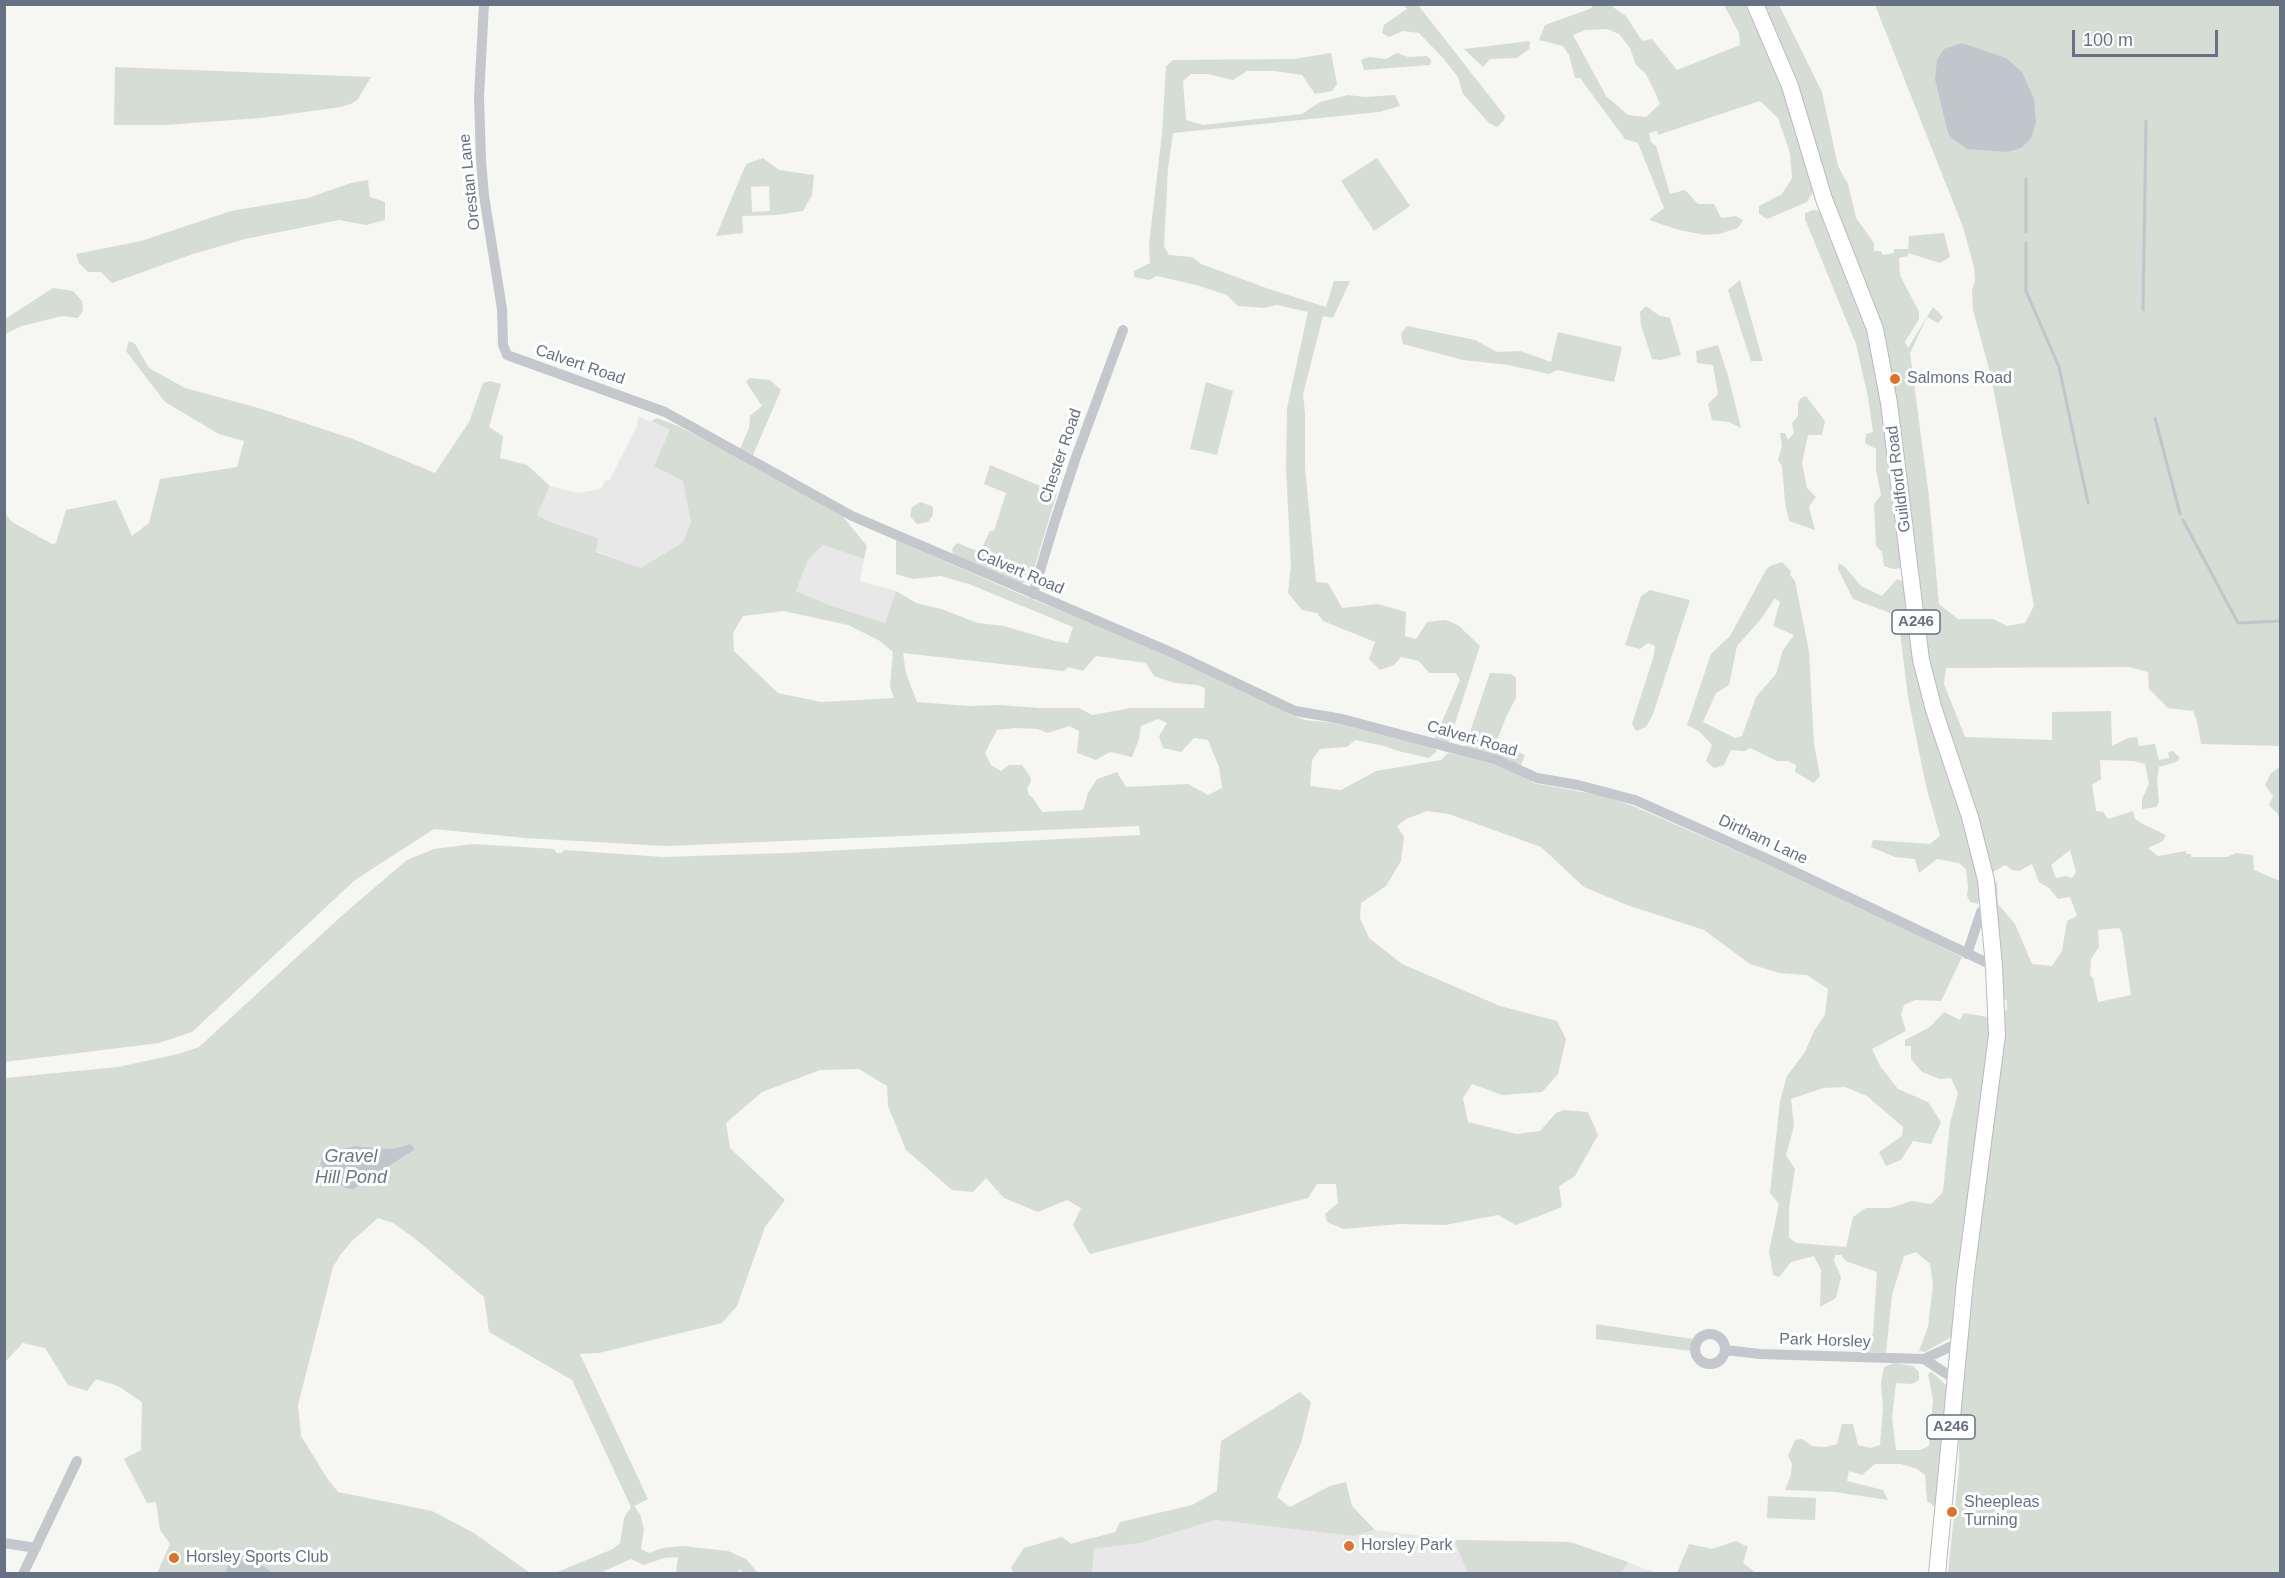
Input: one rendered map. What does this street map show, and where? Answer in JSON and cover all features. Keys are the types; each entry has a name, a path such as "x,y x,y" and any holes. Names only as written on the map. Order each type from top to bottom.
{"main road":[{"name":"Guildford Road","path":"1755,4 1790,86 1824,199 1875,329 1890,403 1921,660 1934,710 1970,817 1986,880 1994,966"},
{"name":"A246","path":"1937,1574 1965,1281 1997,1035 1994,966"}],"street":[{"name":"Orestan Lane","path":"484,4 479,97 481,161 484,196 502,309 503,345 507,354"},
{"name":"Chester Road","path":"1033,594 1076,457 1123,330"},
{"name":"Calvert Road","path":"507,354 665,412 852,516 1221,674 1295,711 1342,719 1497,760 1537,778"},
{"name":"Dirtham Lane","path":"1537,778 1578,785 1635,800 1823,884 1994,966"},
{"path":"1967,954 1982,912 1988,905"},
{"name":"Park Horsley","path":"1725,1350 1760,1354 1924,1359 1959,1345"},
{"path":"1924,1359 1956,1380"},
{"path":"23,1574 77,1461"},
{"path":"4,1543 36,1548"}],"shaded area":[{"path":"1404,5 1418,5 1505,116 1497,127 1489,123 1463,94 1458,77 1419,33 1403,31 1389,37 1382,33 1384,25 1407,9"},
{"path":"1591,5 1610,5 1626,16 1642,41 1652,39 1677,70 1740,45 1739,33 1724,5 1746,5 1786,96 1796,127 1813,192 1807,202 1767,219 1759,214 1759,206 1782,194 1792,178 1790,153 1778,118 1760,101 1658,135 1657,131 1649,133 1651,142 1656,146 1670,194 1685,190 1698,204 1714,204 1721,218 1736,216 1743,220 1738,228 1719,234 1705,235 1679,230 1649,220 1664,208 1638,143 1625,139 1580,78 1575,78 1569,55 1563,46 1539,40 1545,25 1592,8","holes":["1607,29 1619,34 1630,48 1636,65 1646,74 1660,104 1646,117 1628,115 1606,96 1573,35 1585,30"]},
{"path":"1760,5 1779,5 1822,92 1838,166 1848,184 1856,218 1874,243 1874,251 1881,251 1883,255 1894,253 1894,249 1908,249 1909,236 1944,233 1950,257 1940,263 1908,253 1908,256 1899,258 1900,275 1919,312 1919,319 1905,342 1908,348 1933,307 1943,317 1938,323 1927,317 1910,353 1929,497 1939,604 1958,619 1993,619 2007,626 2025,623 2034,606 1991,376 1973,310 1974,267 1963,227 1875,5 2280,5 2280,746 2201,744 2193,711 2168,708 2149,689 2148,672 2129,667 1946,668 1944,684 1965,737 2052,740 2052,712 2111,711 2112,746 2128,738 2137,737 2139,746 2155,744 2159,760 2169,758 2168,752 2173,751 2180,758 2176,762 2159,767 2157,781 2159,803 2156,807 2142,809 2142,799 2149,784 2145,764 2134,761 2100,760 2101,779 2092,785 2096,811 2103,812 2108,819 2133,811 2135,819 2166,835 2163,841 2148,848 2158,856 2186,851 2186,854 2191,854 2191,857 2227,857 2236,853 2253,855 2254,870 2280,881 2280,1573 1948,1573 1959,1468 1959,1422 2003,1015 2007,1009 2007,1001 2001,997 1993,884 1997,881 1998,904 2015,924 2032,964 2052,966 2062,951 2067,921 2077,916 2070,897 2058,899 2049,888 2039,882 2032,864 2019,871 2012,870 2005,865 1993,872 1988,872 1926,671 1894,404","holes":["2070,850 2076,872 2072,878 2066,876 2056,878 2051,865","2119,928 2122,933 2131,995 2098,1002 2093,978 2090,975 2091,959 2099,947 2098,930"]},
{"path":"1530,41 1529,49 1517,58 1490,59 1483,67 1464,49"},
{"path":"1331,53 1337,84 1332,91 1315,94 1302,75 1274,71 1247,71 1233,80 1208,74 1191,74 1183,81 1186,120 1203,125 1302,114 1320,102 1348,95 1365,97 1395,95 1400,106 1379,112 1173,133 1168,168 1164,246 1169,255 1192,257 1201,264 1326,307 1334,281 1350,281 1333,318 1323,316 1303,394 1305,468 1316,582 1328,583 1342,608 1378,604 1406,612 1405,636 1416,639 1427,622 1446,620 1458,625 1480,646 1449,742 1434,740 1460,680 1456,673 1429,673 1419,661 1401,657 1394,665 1380,670 1369,659 1375,642 1323,621 1317,613 1302,610 1288,593 1291,566 1286,468 1287,408 1308,312 1277,305 1264,308 1238,306 1227,295 1196,285 1157,276 1149,280 1134,277 1134,271 1150,263 1149,244 1162,134 1166,66 1173,60 1294,59"},
{"path":"1397,53 1408,57 1427,56 1431,60 1430,65 1364,70 1361,60 1369,57 1386,59"},
{"path":"115,67 371,77 358,99 341,107 261,118 164,125 114,125"},
{"path":"763,158 779,170 814,175 812,195 803,211 742,216 743,233 716,236 746,164","holes":["769,186 770,211 752,212 751,187"]},
{"path":"1377,158 1410,206 1374,231 1341,181"},
{"path":"368,180 370,197 385,202 385,220 366,225 339,220 245,239 193,254 112,283 101,272 88,272 79,263 76,254 141,241 231,211 308,198 351,183"},
{"path":"1813,210 1823,211 1869,321 1880,376 1902,568 1893,569 1884,566 1882,552 1876,546 1874,504 1881,495 1876,470 1876,449 1865,443 1866,434 1873,432 1868,397 1856,344 1805,219 1805,213"},
{"path":"1740,280 1763,361 1751,361 1728,290"},
{"path":"53,288 73,291 82,301 83,311 78,318 62,316 22,326 5,334 5,319"},
{"path":"1646,306 1660,316 1670,318 1681,355 1661,360 1652,359 1641,325 1640,312"},
{"path":"1407,326 1475,340 1497,352 1520,351 1551,362 1558,332 1622,347 1614,382 1557,370 1549,374 1508,365 1463,360 1403,344 1401,334"},
{"path":"129,341 135,344 149,368 185,388 262,409 353,439 435,473 469,422 483,383 490,381 501,384 489,427 503,436 500,458 527,465 550,486 537,515 550,522 598,538 596,552 641,568 683,542 691,522 683,481 654,466 670,430 651,421 657,418 678,426 748,462 840,513 867,546 864,559 823,545 808,560 796,591 829,605 885,623 896,591 916,603 941,609 978,623 1004,626 1068,643 1073,627 969,584 941,576 913,579 896,574 896,540 1029,598 1117,633 1278,706 1290,715 1305,720 1345,724 1434,748 1437,751 1429,758 1355,740 1347,747 1320,749 1312,760 1310,786 1341,790 1376,771 1441,760 1448,753 1458,755 1519,771 1528,776 1533,783 1604,796 1633,806 1831,892 1962,957 1941,1001 1915,1000 1904,1005 1901,1015 1906,1031 1872,1049 1880,1066 1898,1089 1928,1102 1941,1122 1931,1144 1913,1141 1901,1160 1886,1166 1879,1152 1902,1136 1903,1127 1867,1096 1845,1087 1823,1088 1791,1099 1794,1126 1786,1155 1795,1169 1789,1208 1789,1238 1797,1243 1846,1247 1853,1217 1866,1208 1890,1208 1912,1201 1931,1204 1943,1192 1950,1123 1958,1093 1951,1078 1940,1079 1922,1072 1911,1059 1911,1046 1905,1046 1905,1040 1930,1027 1944,1012 1960,1020 1964,1013 1988,1017 1993,1027 1957,1331 1925,1352 1919,1351 1928,1327 1933,1285 1930,1264 1916,1252 1904,1256 1892,1295 1886,1353 1862,1351 1862,1342 1873,1334 1877,1272 1846,1261 1841,1255 1835,1255 1834,1261 1841,1277 1836,1298 1820,1307 1821,1270 1814,1256 1791,1262 1779,1277 1773,1275 1769,1251 1779,1204 1770,1193 1780,1101 1787,1076 1805,1052 1814,1031 1825,1015 1828,989 1807,975 1779,973 1750,964 1704,930 1627,905 1584,887 1541,847 1449,814 1427,811 1406,819 1397,826 1404,837 1401,861 1386,886 1361,903 1360,918 1369,938 1402,964 1500,1006 1557,1021 1566,1039 1558,1074 1542,1092 1502,1095 1472,1084 1463,1098 1468,1122 1517,1134 1540,1131 1556,1113 1564,1110 1588,1112 1598,1135 1575,1176 1559,1186 1562,1207 1516,1225 1498,1215 1445,1225 1400,1224 1343,1229 1327,1222 1325,1214 1338,1203 1336,1184 1317,1184 1308,1198 1090,1254 1073,1225 1081,1208 1067,1200 1038,1212 1004,1198 986,1178 973,1192 952,1190 906,1150 888,1106 887,1086 859,1069 820,1070 762,1092 726,1123 730,1148 785,1200 765,1227 737,1306 722,1323 599,1353 580,1354 648,1499 634,1506 640,1514 644,1529 641,1549 649,1553 663,1548 683,1546 728,1551 746,1559 758,1573 743,1573 739,1569 738,1573 676,1573 678,1557 664,1558 644,1565 631,1559 600,1573 555,1573 613,1549 620,1543 624,1518 631,1507 572,1380 489,1332 484,1297 413,1237 393,1223 378,1218 352,1241 333,1267 298,1405 301,1436 338,1492 432,1511 474,1533 530,1573 273,1573 255,1560 230,1561 225,1573 157,1573 170,1544 160,1530 156,1502 147,1503 124,1459 141,1450 142,1402 118,1386 96,1379 87,1391 68,1385 45,1348 23,1343 5,1362 5,1078 118,1067 199,1047 346,912 407,860 434,849 472,844 554,849 557,853 564,850 663,857 1140,835 1139,826 666,846 525,838 434,829 355,880 192,1032 159,1043 5,1062 4,512 12,522 52,544 56,543 66,510 116,500 132,536 149,523 160,479 237,467 244,441 219,434 165,402 126,351","holes":["784,611 848,625 880,641 893,652 890,687 894,698 821,702 778,693 734,651 733,633 743,616","903,653 1064,671 1068,667 1083,671 1096,656 1146,663 1154,676 1174,683 1205,688 1204,708 1131,708 1092,715 1079,708 968,706 917,702 906,673","1158,719 1167,723 1159,736 1163,748 1181,752 1194,738 1208,740 1219,767 1222,788 1208,795 1188,784 1126,787 1117,772 1097,779 1088,793 1083,810 1042,812 1029,795 1027,788 1031,778 1022,765 1009,765 1001,771 991,765 985,753 997,730 1037,729 1048,733 1069,726 1079,731 1077,753 1096,760 1110,752 1132,757 1141,726","410,1144 414,1150 354,1189 326,1173 319,1161 356,1146 392,1149"]},
{"path":"1718,345 1741,428 1729,422 1712,420 1708,404 1718,394 1713,365 1697,363 1696,351"},
{"path":"749,378 770,380 781,390 753,455 740,449 749,428 750,416 762,406 746,382"},
{"path":"1206,382 1233,391 1217,455 1190,449"},
{"path":"1806,396 1825,421 1822,435 1808,435 1802,463 1807,488 1816,497 1809,507 1815,530 1789,521 1782,466 1778,460 1782,446 1780,433 1785,433 1788,440 1794,433 1792,423 1798,416 1798,403"},
{"path":"638,416 670,430 686,491 691,522 683,542 641,568 596,551 537,515 550,486 578,493 601,489 606,480 609,481 637,426"},
{"path":"990,465 1057,493 1031,579 1021,584 954,557 952,549 957,543 980,552 990,531 994,531 1006,493 984,484"},
{"path":"921,502 933,507 933,515 928,522 917,524 910,516 912,507"},
{"path":"823,545 864,559 860,581 896,591 885,623 829,605 796,591 808,560"},
{"path":"1782,562 1791,571 1790,575 1795,581 1809,651 1814,744 1820,776 1814,783 1795,772 1796,765 1788,761 1777,761 1750,748 1744,751 1731,750 1724,765 1714,768 1706,761 1712,745 1699,731 1687,725 1711,654 1730,636 1770,566","holes":["1775,598 1780,602 1773,626 1794,635 1783,650 1776,674 1756,697 1742,736 1735,738 1703,722 1716,693 1729,685 1737,646 1761,619"]},
{"path":"1839,563 1861,586 1882,596 1897,579 1906,583 1981,891 1978,904 1970,902 1967,896 1966,869 1959,863 1937,859 1919,873 1915,859 1895,857 1871,847 1873,840 1930,844 1940,836 1926,786 1908,697 1898,616 1853,599 1838,569"},
{"path":"1650,590 1690,600 1653,714 1646,727 1636,731 1632,724 1655,646 1648,643 1640,649 1625,645 1641,596"},
{"path":"1490,673 1511,674 1516,678 1516,698 1496,743 1525,755 1521,765 1465,747"},
{"path":"2280,767 2280,823 2278,814 2269,805 2273,796 2265,785 2271,773"},
{"path":"1596,1324 1692,1339 1691,1351 1596,1339"},
{"path":"1894,1363 1913,1366 1919,1372 1919,1380 1912,1384 1896,1383 1892,1418 1896,1450 1920,1450 1929,1446 1933,1400 1928,1374 1932,1372 1948,1387 1937,1501 1934,1506 1927,1501 1925,1475 1917,1469 1901,1464 1875,1464 1862,1475 1849,1471 1847,1481 1883,1490 1888,1500 1835,1492 1785,1490 1791,1475 1792,1464 1788,1456 1795,1440 1802,1439 1812,1446 1826,1447 1837,1444 1842,1424 1853,1424 1858,1445 1871,1448 1880,1445 1883,1409 1881,1383 1884,1367"},
{"path":"1300,1392 1311,1402 1301,1443 1277,1497 1290,1507 1330,1486 1346,1482 1352,1506 1375,1530 1353,1536 1215,1520 1140,1543 1094,1549 1092,1573 1014,1573 1011,1568 1024,1548 1062,1537 1071,1544 1115,1532 1120,1522 1192,1505 1217,1491 1221,1441"},
{"path":"1768,1496 1816,1498 1815,1520 1767,1518"},
{"name":"Horsley Park","path":"1215,1520 1353,1536 1375,1530 1454,1540 1570,1542 1657,1573 1014,1574 1011,1568 1024,1548 1062,1537 1071,1544 1092,1537 1094,1549 1140,1543"},
{"path":"1454,1540 1570,1542 1628,1562 1621,1573 1468,1573"},
{"path":"1736,1541 1748,1547 1743,1563 1756,1573 1677,1573 1689,1544 1712,1549"}],"water":[{"path":"1962,43 2006,58 2022,72 2034,99 2036,122 2031,138 2021,148 2007,152 1967,149 1948,133 1935,79 1937,60 1944,49"},
{"name":"Gravel Hill Pond","path":"410,1144 414,1150 354,1189 348,1189 334,1181 320,1164 322,1156 327,1152 356,1146 392,1149"},
{"path":"247,1552 255,1556 255,1560 273,1573 225,1573 230,1561 241,1553"}],"waterway":[{"path":"2143,310 2146,121"},
{"path":"2026,179 2026,232"},
{"path":"2026,243 2026,291 2059,367 2088,503"},
{"path":"2155,418 2180,514"},
{"path":"2183,520 2238,623 2280,621"}],"place":[{"name":"Salmons Road","path":"1895,379"},
{"name":"Sheepleas Turning","path":"1952,1512"},
{"name":"Horsley Park","path":"1349,1546"},
{"name":"Horsley Sports Club","path":"174,1558"}]}
